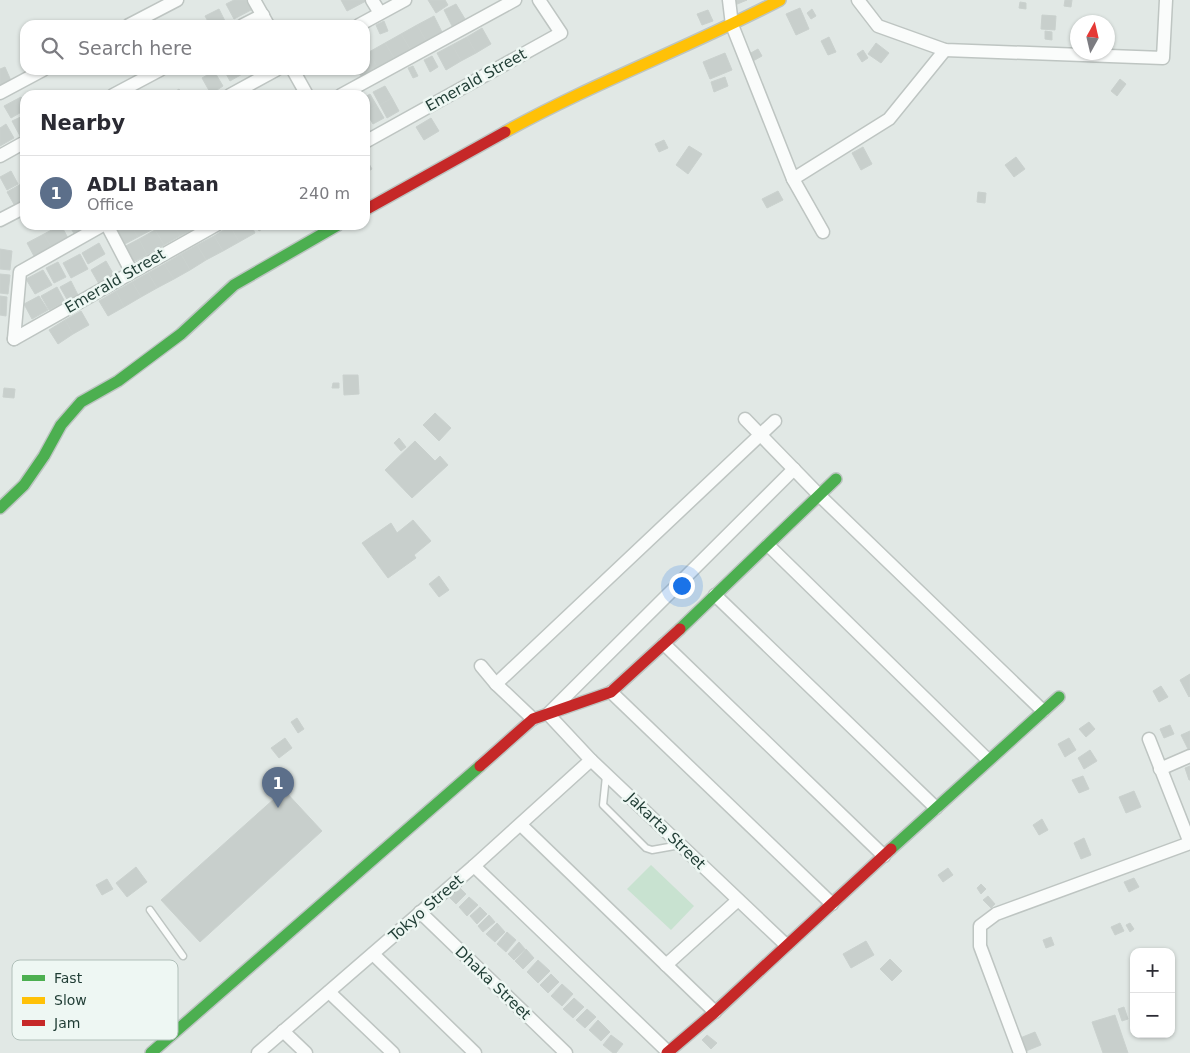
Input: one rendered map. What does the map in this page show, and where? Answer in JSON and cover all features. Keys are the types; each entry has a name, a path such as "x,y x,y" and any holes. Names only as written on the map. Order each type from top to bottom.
{"street":[{"path":"139,20 177,0"},
{"path":"254,0 266,20"},
{"path":"372,0 380,13"},
{"path":"368,20 405,0"},
{"path":"350,90 515,0"},
{"name":"Emerald Street","path":"370,139 561,33 540,0"},
{"path":"729,0 732,25 794,179 823,232"},
{"path":"370,207 542,112 732,25 780,0"},
{"path":"858,0 878,26 944,50 1163,58 1166,0"},
{"path":"794,179 889,120 944,50"},
{"path":"0,93 34,75"},
{"path":"122,90 151,75"},
{"path":"239,90 267,75"},
{"path":"296,75 304,90"},
{"path":"0,156 20,145"},
{"path":"0,220 20,210"},
{"name":"Emerald Street","path":"94,230 20,272 14,339 131,271 207,230"},
{"path":"110,230 131,271"},
{"path":"0,508 24,485 44,456 61,425 81,402 118,381 181,334 234,285 329,230"},
{"path":"745,419 820,496 1043,711"},
{"path":"496,684 775,421"},
{"path":"548,714 794,469"},
{"path":"178,1030 533,719 611,692 664,644 836,479"},
{"path":"768,545 988,760"},
{"path":"715,595 936,808"},
{"path":"664,644 884,856"},
{"path":"481,666 496,684 533,719"},
{"path":"611,692 832,904"},
{"path":"474,866 667,1052 715,1012 1059,697"},
{"name":"Jakarta Street","path":"548,714 591,760 786,945"},
{"path":"1020,1053 980,946 980,926 996,914 1190,843 1149,739"},
{"path":"1160,769 1190,756"},
{"name":"Tokyo Street","path":"258,1053 474,866 591,760"},
{"path":"521,824 715,1012"},
{"path":"666,965 738,900"},
{"name":"Dhaka Street","path":"420,912 566,1053"},
{"path":"373,954 475,1053"},
{"path":"330,992 393,1053"},
{"path":"283,1030 306,1053"},
{"path":"152,1053 167,1040"}],"lane":[{"path":"607,774 603,805 646,848 652,850 680,845"},
{"path":"150,910 183,956"}],"green space":[{"path":"651,865 694,906 671,930 627,889"}],"building":[{"path":"234,0 246,0 251,10 234,19 226,4"},
{"path":"341,0 365,0 366,1 347,11"},
{"path":"428,0 445,0 448,5 436,13"},
{"path":"732,0 747,0 735,5"},
{"path":"1065,0 1072,0 1071,7 1064,6"},
{"path":"1020,2 1026,3 1026,9 1019,8"},
{"path":"456,4 465,19 452,26 444,10"},
{"path":"800,8 809,29 796,35 786,14"},
{"path":"219,9 224,20 207,20 205,16"},
{"path":"812,9 816,16 811,19 807,13"},
{"path":"708,10 713,21 702,25 697,14"},
{"path":"1042,15 1056,16 1055,30 1041,29"},
{"path":"434,16 442,32 426,41 417,25"},
{"path":"384,21 388,31 380,34 376,25"},
{"path":"417,25 426,41 410,49 401,34"},
{"path":"482,28 491,44 476,53 467,37"},
{"path":"1045,31 1052,32 1052,40 1045,39"},
{"path":"401,34 410,49 394,58 385,43"},
{"path":"467,37 476,53 461,61 452,45"},
{"path":"829,37 836,52 828,55 821,41"},
{"path":"385,43 394,58 377,67 370,51"},
{"path":"876,43 889,53 881,63 868,54"},
{"path":"452,45 461,61 446,70 437,53"},
{"path":"758,49 762,56 753,61 749,54"},
{"path":"863,50 868,58 862,62 857,54"},
{"path":"725,53 732,70 710,79 703,62"},
{"path":"370,54 377,67 370,71"},
{"path":"432,56 438,67 430,72 424,60"},
{"path":"413,66 418,76 413,78 408,68"},
{"path":"5,67 12,83 0,88 0,69"},
{"path":"207,75 216,75 223,86 217,90 209,90 202,78"},
{"path":"227,75 240,75 230,81"},
{"path":"725,77 728,86 714,92 711,82"},
{"path":"1120,79 1126,84 1117,96 1111,91"},
{"path":"385,86 392,98 380,105 373,92"},
{"path":"370,94 377,106 370,110"},
{"path":"20,98 20,113 11,118 4,106"},
{"path":"392,98 399,111 387,118 380,105"},
{"path":"377,106 384,118 373,124 370,119 370,110"},
{"path":"20,117 20,136 12,121"},
{"path":"431,118 439,131 424,140 416,127"},
{"path":"6,124 14,138 0,146 0,128"},
{"path":"664,140 668,148 659,152 655,144"},
{"path":"689,146 702,154 688,174 676,165"},
{"path":"863,147 872,164 861,170 852,153"},
{"path":"1016,157 1025,169 1014,177 1005,165"},
{"path":"11,171 18,184 7,190 0,177"},
{"path":"20,185 20,203 15,206 7,192"},
{"path":"778,191 783,200 767,208 762,199"},
{"path":"978,192 986,193 985,203 977,202"},
{"path":"52,230 64,230 69,240 52,249 44,234"},
{"path":"72,230 88,230 76,237"},
{"path":"134,230 138,237 121,246 113,231"},
{"path":"134,230 151,230 138,237"},
{"path":"155,230 177,230 180,236 164,245"},
{"path":"155,230 164,245 147,255 139,239"},
{"path":"177,230 191,230 180,236"},
{"path":"224,230 232,230 239,242 223,251 214,236"},
{"path":"232,230 254,230 255,233 239,242"},
{"path":"44,234 52,249 35,258 27,243"},
{"path":"214,236 223,251 206,260 197,245"},
{"path":"139,239 147,255 131,263 122,248"},
{"path":"99,243 105,254 88,264 82,253"},
{"path":"197,245 206,260 190,270 181,254"},
{"path":"0,249 12,251 10,270 0,269"},
{"path":"80,254 88,269 71,278 63,263"},
{"path":"181,254 190,270 174,279 164,264"},
{"path":"106,261 114,275 99,284 91,270"},
{"path":"58,262 66,277 54,283 46,268"},
{"path":"164,264 174,279 157,288 148,273"},
{"path":"43,270 52,285 35,294 26,279"},
{"path":"148,273 157,288 141,297 132,282"},
{"path":"0,274 10,275 8,294 0,293"},
{"path":"71,281 78,295 68,301 60,287"},
{"path":"132,282 141,297 124,307 116,291"},
{"path":"57,287 65,302 49,310 41,296"},
{"path":"116,291 124,307 108,316 99,301"},
{"path":"0,296 7,297 6,316 0,315"},
{"path":"39,296 48,310 32,319 24,304"},
{"path":"81,311 89,325 73,334 65,320"},
{"path":"65,320 73,334 58,344 49,330"},
{"path":"343,375 358,375 359,394 344,395"},
{"path":"333,383 339,383 339,388 332,388"},
{"path":"4,388 15,389 14,398 3,397"},
{"path":"435,413 451,428 439,441 423,425"},
{"path":"399,438 406,447 401,451 394,443"},
{"path":"415,441 435,461 440,456 448,465 412,498 385,470"},
{"path":"413,520 431,541 414,555 416,558 388,578 362,543 391,523 397,533"},
{"path":"439,576 449,590 439,597 429,584"},
{"path":"1190,674 1190,696 1189,697 1180,680"},
{"path":"1161,686 1168,697 1159,702 1153,691"},
{"path":"297,718 304,729 298,733 291,722"},
{"path":"1089,722 1095,729 1086,737 1079,729"},
{"path":"1170,725 1174,734 1164,738 1160,729"},
{"path":"1190,731 1190,748 1188,749 1181,735"},
{"path":"285,738 292,748 279,758 271,748"},
{"path":"1069,738 1076,750 1065,757 1058,744"},
{"path":"1090,750 1097,761 1084,769 1078,758"},
{"path":"1190,766 1190,780 1189,780 1185,768"},
{"path":"1083,776 1089,789 1079,793 1072,780"},
{"path":"284,790 322,831 200,942 161,900"},
{"path":"1134,791 1141,807 1126,813 1119,797"},
{"path":"1042,819 1048,830 1039,835 1033,825"},
{"path":"1084,838 1091,855 1081,859 1074,843"},
{"path":"136,867 147,882 127,897 116,883"},
{"path":"948,868 953,875 943,882 938,875"},
{"path":"1134,878 1139,887 1129,892 1124,882"},
{"path":"107,879 113,889 102,895 96,885"},
{"path":"981,884 986,889 981,894 977,888"},
{"path":"458,886 466,894 456,904 448,896"},
{"path":"988,896 995,904 991,908 983,900"},
{"path":"469,897 478,905 467,916 459,907"},
{"path":"480,907 487,914 477,924 470,916"},
{"path":"489,915 495,922 483,932 478,926"},
{"path":"497,923 505,932 495,942 486,934"},
{"path":"1120,923 1124,931 1115,935 1111,927"},
{"path":"1130,923 1134,929 1130,932 1126,925"},
{"path":"507,932 516,940 506,952 497,944"},
{"path":"1051,937 1054,945 1046,948 1043,940"},
{"path":"866,941 874,955 851,968 843,954"},
{"path":"519,942 525,949 514,960 508,954"},
{"path":"526,949 534,958 523,969 515,961"},
{"path":"890,959 902,971 892,981 880,969"},
{"path":"538,960 550,971 538,983 527,972"},
{"path":"551,974 559,982 548,993 540,985"},
{"path":"562,984 573,994 562,1006 551,996"},
{"path":"574,998 584,1007 573,1018 563,1009"},
{"path":"1124,1007 1128,1019 1122,1021 1118,1009"},
{"path":"587,1009 596,1017 585,1028 576,1020"},
{"path":"1115,1015 1128,1053 1103,1053 1092,1022"},
{"path":"598,1020 610,1032 601,1041 589,1030"},
{"path":"1035,1032 1041,1045 1026,1051 1020,1038"},
{"path":"611,1035 623,1044 616,1053 613,1053 603,1045"},
{"path":"707,1035 717,1043 711,1049 702,1040"}],"traffic: fast":[{"path":"0,508 24,485 44,456 61,425 81,402 118,381 181,334 234,285 329,230"},
{"path":"680,629 836,479"},
{"path":"891,849 1059,697"},
{"path":"178,1029 480,766"},
{"path":"151,1053 166,1040"}],"traffic: slow":[{"path":"505,132 572,97 711,34 780,0"}],"traffic: jam":[{"path":"370,207 505,132"},
{"path":"480,766 533,719 611,692 680,629"},
{"path":"667,1053 715,1012 891,849"}],"place":[{"name":"ADLI Bataan","path":"278,808"}]}
